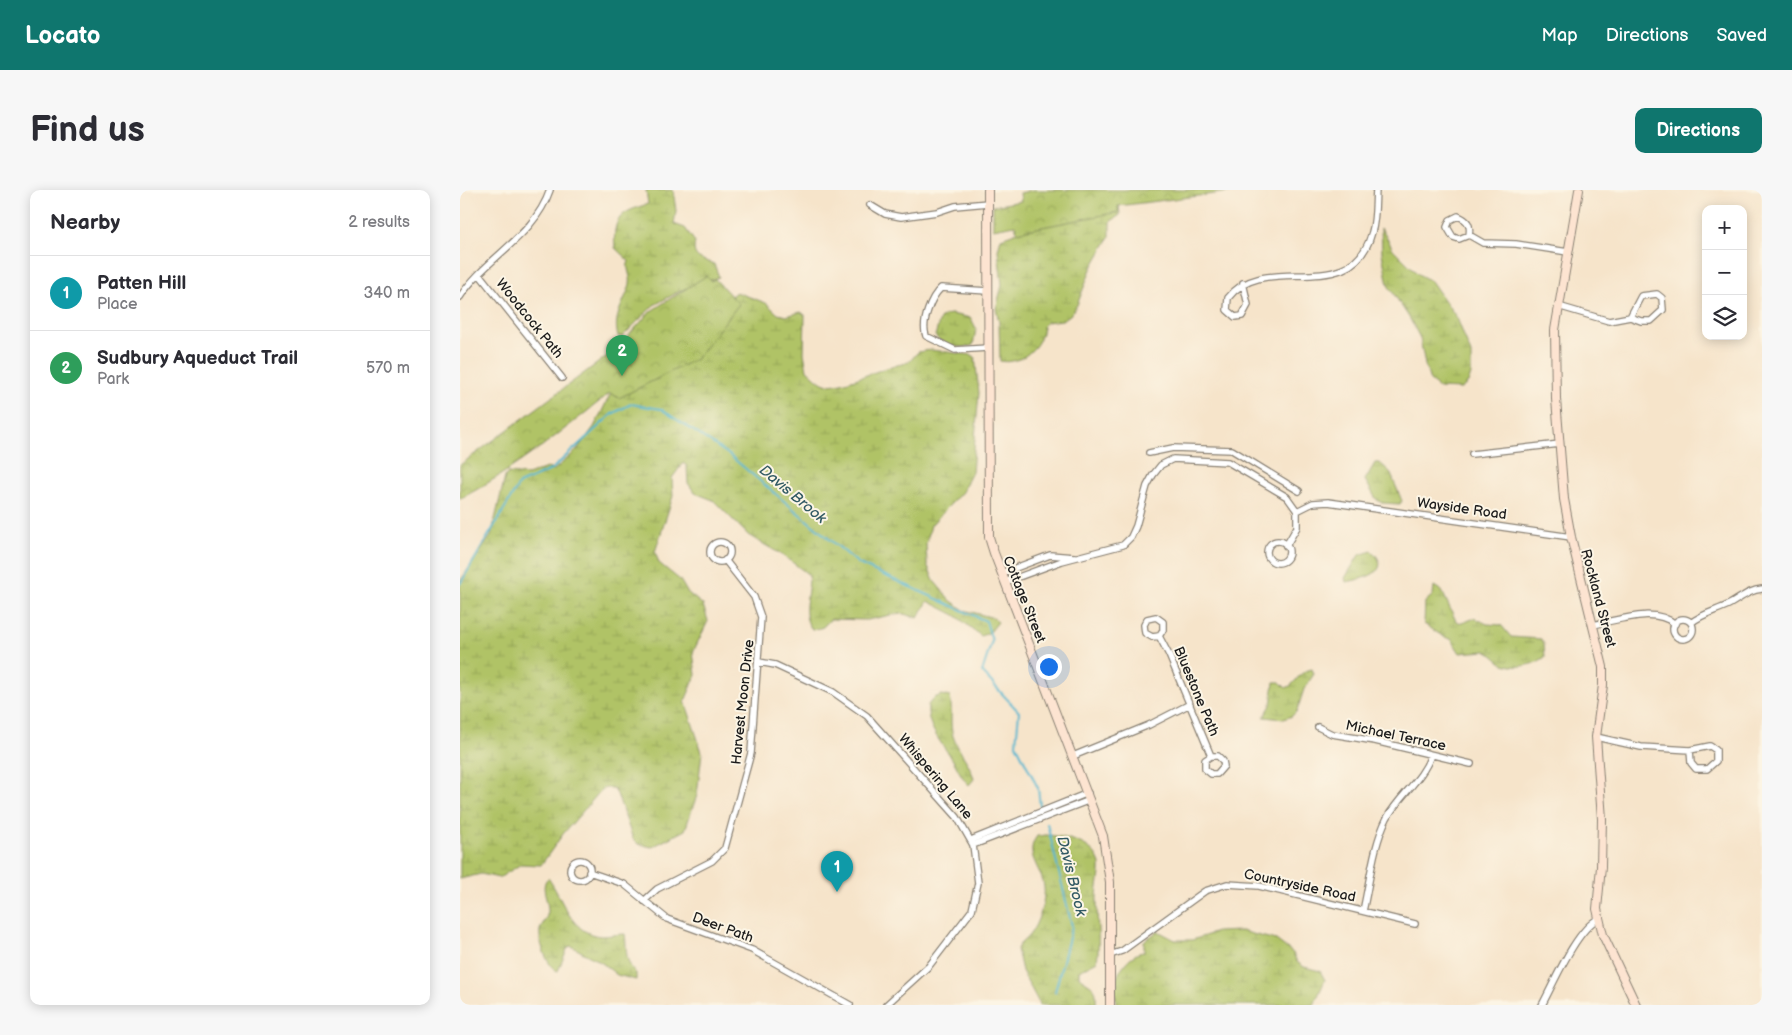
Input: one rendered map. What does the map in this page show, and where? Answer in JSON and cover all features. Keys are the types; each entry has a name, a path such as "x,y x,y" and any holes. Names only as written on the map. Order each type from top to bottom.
{"street":[{"path":"460,297 479,274 535,220 550,190"},
{"name":"Cottage Street","path":"988,190 988,529 991,545 1103,836 1109,864 1110,1005"},
{"path":"1243,283 1248,305 1242,316 1235,317 1227,310 1228,298 1243,283 1266,276 1316,276 1336,272 1348,266 1362,253 1373,231 1376,190"},
{"name":"Rockland Street","path":"1579,190 1558,306 1555,348 1560,444 1564,499 1571,537 1592,625 1601,653 1604,677 1596,737 1602,819 1601,867 1596,901 1598,919 1626,990 1636,1005"},
{"path":"870,205 885,214 901,217 937,212 955,206 988,203"},
{"path":"1469,235 1469,224 1466,219 1458,216 1450,220 1448,227 1452,237 1458,239 1469,235 1483,243 1516,244 1568,252"},
{"name":"Woodcock Path","path":"479,274 562,378"},
{"path":"988,291 942,288 934,298 924,326 926,336 955,350 988,348"},
{"path":"1558,306 1609,321 1630,317 1641,321 1651,321 1663,310 1662,298 1657,294 1641,296 1630,317"},
{"path":"1472,454 1560,444"},
{"path":"1166,450 1168,462"},
{"path":"1149,453 1166,450 1232,450 1299,491"},
{"path":"1228,462 1232,450"},
{"path":"1006,582 1076,558 1123,545 1131,537 1147,486 1161,464 1173,459 1228,462 1287,496 1296,511 1296,527 1286,546"},
{"path":"1267,484 1274,474"},
{"name":"Wayside Road","path":"1296,511 1320,503 1571,537"},
{"path":"1002,573 1050,555 1076,558"},
{"name":"Harvest Moon Drive","path":"644,901 657,889 712,861 724,848 751,752 762,624 760,610 750,590 725,560"},
{"path":"1691,623 1700,616 1730,604 1749,592 1762,589"},
{"path":"1592,625 1652,615 1666,617 1674,624 1674,634 1682,639 1691,635 1693,628 1691,623 1684,619 1674,624"},
{"name":"Bluestone Path","path":"1159,636 1211,756"},
{"name":"Whispering Lane","path":"759,662 775,665 833,692 867,716 957,817 972,842 978,883 972,910 929,966 886,1005"},
{"path":"1073,756 1149,725 1190,704"},
{"name":"Michael Terrace","path":"1318,727 1332,734 1375,741 1471,764"},
{"path":"1596,737 1607,738 1634,746 1690,750 1706,746 1714,747 1717,753 1716,762 1707,769 1696,768 1692,762 1690,750"},
{"path":"1363,911 1384,825 1431,755"},
{"path":"972,842 1089,796"},
{"name":"Deer Path","path":"589,872 624,884 667,919 747,948 850,1005"},
{"name":"Countryside Road","path":"1110,955 1122,951 1205,891 1227,884 1259,886 1415,924"},
{"path":"1542,1005 1568,954 1588,926 1598,919"}],"green space":[{"path":"646,190 673,190 676,211 674,224 685,228 695,242 694,248 698,258 714,264 719,277 684,289 654,305 622,337 618,336 617,322 630,284 629,261 615,248 615,229 617,222 625,213 648,204"},
{"path":"1033,190 1246,190 1118,206 1118,212 1017,232 1015,225 993,229 993,206 1021,201 1020,193"},
{"path":"1119,205 1120,215 1110,222 1110,236 1091,269 1077,305 1070,315 1062,320 1046,322 1036,346 1020,359 1007,362 1000,361 999,322 996,309 1002,285 998,250 1001,238 1026,229"},
{"path":"1381,228 1393,249 1418,274 1431,281 1457,318 1471,354 1471,374 1468,383 1461,389 1439,388 1430,381 1420,338 1388,285 1382,253"},
{"path":"706,276 711,281 715,279 739,304 696,359 619,398 610,393 519,463 460,499 460,465 614,351 651,311"},
{"path":"736,292 766,303 778,314 786,316 801,312 805,315 804,353 807,370 825,384 840,383 903,364 910,361 918,352 931,350 972,355 975,357 979,393 972,472 962,492 931,525 926,544 927,564 934,581 950,600 964,610 994,618 998,622 990,632 981,636 955,615 928,601 918,618 900,613 867,620 831,619 823,627 813,630 809,625 806,611 809,575 784,556 748,535 713,500 695,493 688,483 687,466 683,463 672,478 673,496 655,552 659,563 680,580 687,592 703,605 708,621 693,652 696,675 685,701 702,752 697,795 685,830 652,847 638,844 633,839 617,794 613,788 603,788 563,834 541,865 521,864 499,878 481,874 460,879 460,581 491,536 505,477 508,473 527,475 547,468 554,470 575,452 594,427 613,389"},
{"path":"951,314 971,318 976,329 973,345 964,347 948,345 935,336 940,319 945,315"},
{"path":"1375,463 1380,463 1390,472 1402,501 1400,504 1382,503 1376,499 1365,480"},
{"path":"1372,551 1380,565 1378,570 1367,577 1346,582 1345,578 1359,555"},
{"path":"1434,586 1442,591 1456,621 1462,623 1475,618 1487,624 1501,625 1511,637 1541,639 1544,644 1545,657 1530,664 1513,666 1502,663 1486,651 1460,653 1451,639 1440,635 1424,624 1425,602 1433,595"},
{"path":"1312,669 1314,674 1304,689 1297,711 1292,716 1284,719 1264,717 1271,705 1274,682 1280,682 1286,688 1293,684 1300,675"},
{"path":"942,695 950,697 953,736 974,779 969,785 962,777 932,728 928,705 934,698"},
{"path":"1046,835 1078,842 1093,851 1098,857 1100,874 1097,898 1097,961 1079,971 1079,977 1095,990 1096,1005 1040,1005 1022,971 1017,949 1036,924 1043,905 1043,880 1034,861 1033,843 1037,836"},
{"path":"548,878 568,914 582,929 590,934 601,936 625,934 628,959 636,973 636,980 617,975 602,963 571,946 568,947 558,971 554,969 544,954 540,935 540,930 548,912 544,885"},
{"path":"1158,931 1175,940 1192,940 1217,932 1241,931 1276,940 1293,953 1297,962 1304,967 1320,971 1325,980 1314,1005 1116,1005 1115,984 1119,973 1129,959 1134,955 1144,952 1144,941"}],"waterway":[{"name":"Davis Brook","path":"460,584 519,484 551,470 612,414 631,404 661,409 728,454 859,564 986,621 992,641 982,672 1019,712 1016,744 1038,788 1040,806"},
{"name":"Davis Brook","path":"1047,823 1072,926 1055,992"}],"place":[{"name":"Sudbury Aqueduct Trail","path":"622,376"},
{"name":"Patten Hill","path":"837,892"}]}
